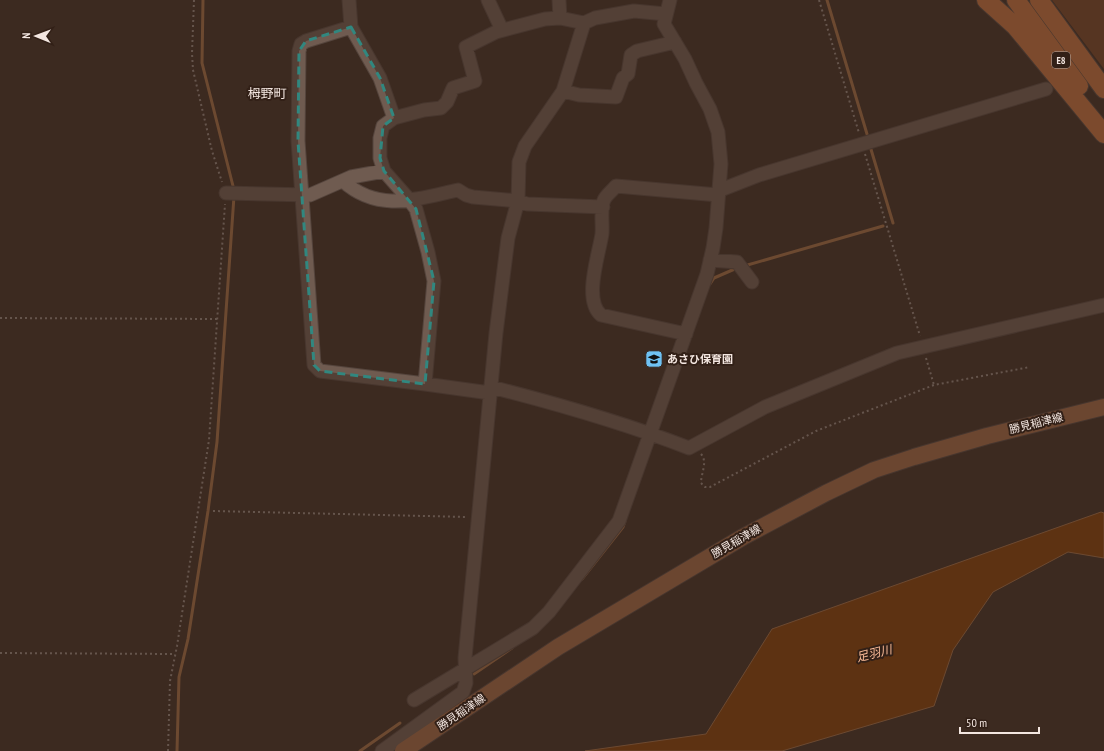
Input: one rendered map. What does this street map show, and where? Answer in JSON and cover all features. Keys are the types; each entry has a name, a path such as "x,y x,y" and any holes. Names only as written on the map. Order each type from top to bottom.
{"highway":[{"path":"986,0 1015,26 1104,134"},
{"name":"E8","path":"1016,0 1104,120"},
{"name":"E8","path":"1039,0 1104,89"}],"main road":[{"name":"勝見稲津線","path":"403,751 558,647 743,537 826,493 874,470 914,457 987,436 1104,407"}],"street":[{"path":"349,0 351,27 380,78 394,118"},
{"path":"488,0 502,30"},
{"path":"559,0 560,18"},
{"path":"414,700 533,628 549,612 619,521 653,434 707,274 716,228 720,164 718,132 710,109 696,84 685,59 664,24 670,0"},
{"path":"425,384 434,281 428,252 416,209 384,171 380,158 380,138 383,126 394,118 418,111 441,108 447,102 452,88 475,81 466,47 502,30 545,19 560,18 584,23 595,18 634,10 666,14"},
{"path":"382,751 463,692 466,683 465,658 490,390 508,238 518,201 519,162 525,146 563,91 584,23"},
{"path":"351,27 306,41 302,44 299,51 298,141 314,365 320,371 425,384 490,390 573,408 653,434 689,448 772,404 897,353 1104,305"},
{"path":"563,91 579,95 616,96 623,78 628,74 631,55 638,51 675,42"},
{"path":"686,334 601,315 597,311 594,303 593,288 596,262 602,234 604,200 616,186 718,193 759,175 1046,89"},
{"path":"231,193 310,195 351,177 384,171"},
{"path":"342,181 352,190 383,201 410,201 458,190 473,197 518,201 527,204 603,207"},
{"path":"710,260 738,262 752,282"}],"path":[{"path":"168,751 170,689 209,440 218,319 231,193 212,151 193,70 192,53 194,0"},
{"path":"819,0 934,385"},
{"path":"0,318 218,319"},
{"path":"689,448 703,456 704,462 701,483 705,487 710,487 816,431 934,385 1030,367"},
{"path":"213,511 478,518"},
{"path":"0,653 175,654"}],"highlighted area":[{"path":"351,27 380,78 394,118 383,126 380,158 384,171 416,209 434,281 431,327 425,384 320,371 314,365 298,141 299,51 306,41"}],"shaded area":[{"path":"1052,0 1104,0 1104,69"}],"water":[{"name":"足羽川","path":"1101,512 1104,513 1104,558 1068,552 993,592 953,650 934,706 782,751 585,751 706,734 772,629"}],"waterway":[{"path":"203,0 202,63 234,190"},
{"path":"827,0 867,134"},
{"path":"870,146 893,223"},
{"path":"177,751 179,677 188,639 217,442 234,196"},
{"path":"744,266 883,226"},
{"path":"710,284 714,278 737,268"},
{"path":"582,579 623,527 625,521"},
{"path":"474,674 512,648"},
{"path":"360,751 400,723"}],"place":[{"name":"あさひ保育園","path":"654,359"}],"district":[{"name":"栂野町","path":"267,93"}]}
